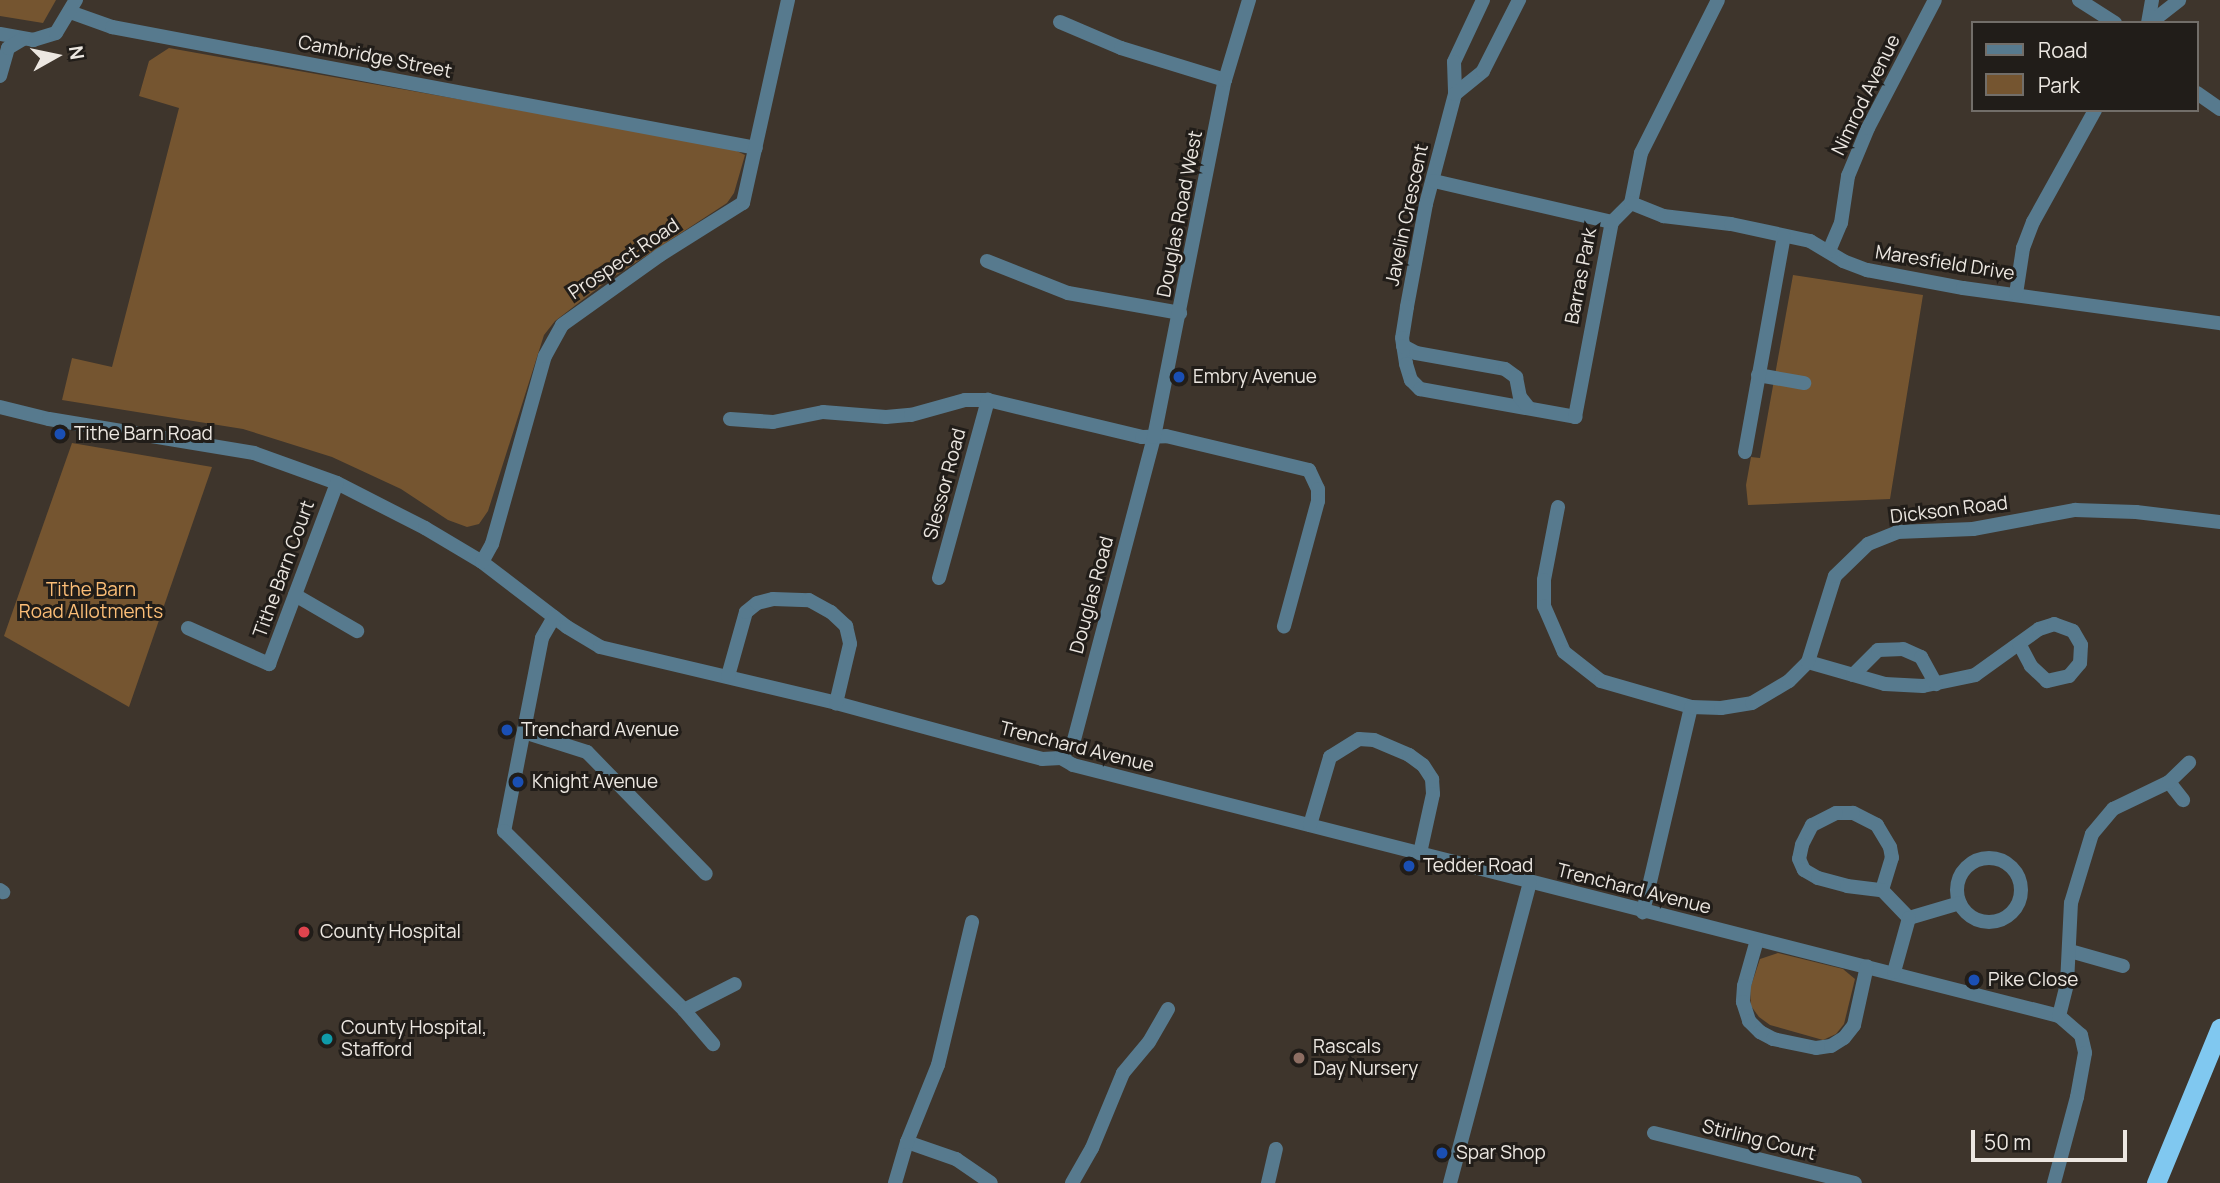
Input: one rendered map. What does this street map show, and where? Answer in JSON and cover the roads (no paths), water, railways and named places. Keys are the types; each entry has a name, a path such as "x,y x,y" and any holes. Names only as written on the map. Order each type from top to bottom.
{"highway":[{"path":"2156,1183 2220,1028"}],"street":[{"name":"Prospect Road","path":"482,562 492,544 545,356 562,325 660,255 744,203 788,0"},
{"name":"Douglas Road West","path":"1154,437 1225,80 1249,0"},
{"name":"Javelin Crescent","path":"1483,0 1454,62 1455,94 1449,108 1434,181 1426,204 1402,346 1411,380 1420,389 1575,417"},
{"path":"1455,94 1483,71 1519,0"},
{"path":"1631,203 1642,153 1718,0"},
{"name":"Nimrod Avenue","path":"1829,251 1841,223 1848,176 1868,128 1935,0"},
{"path":"2079,0 2112,21"},
{"path":"2149,21 2152,0"},
{"path":"2152,21 2179,0"},
{"name":"Cambridge Street","path":"0,34 23,39 44,38 56,33 73,6 112,27 757,148"},
{"path":"1060,22 1121,48 1225,80"},
{"path":"0,76 8,48 23,39"},
{"path":"2199,94 2220,109"},
{"path":"2016,294 2023,248 2032,222 2094,112"},
{"path":"1434,181 1612,222"},
{"name":"Barras Park","path":"1575,417 1612,222 1631,203"},
{"name":"Maresfield Drive","path":"1631,203 1663,216 1731,224 1810,241 1843,261 1867,270 2220,323"},
{"path":"1745,453 1784,236"},
{"path":"987,261 1068,293 1180,313"},
{"path":"1402,346 1416,353 1505,369 1516,377 1520,397 1528,407"},
{"path":"1758,374 1804,383"},
{"name":"Slessor Road","path":"730,419 772,422 823,412 886,417 911,415 965,400 988,400 1154,437"},
{"name":"Slessor Road","path":"939,578 988,400"},
{"path":"0,407 49,419 254,453 337,483 425,528 482,562"},
{"path":"1154,437 1166,436 1291,465 1308,470 1315,478 1318,501 1284,626"},
{"name":"Douglas Road","path":"1061,758 1074,740 1154,437"},
{"name":"Tithe Barn Court","path":"188,628 269,664 337,483"},
{"path":"1558,507 1544,580 1544,606 1564,652 1601,681 1691,707 1721,708 1752,703 1789,681 1808,662 1910,688 1975,675 2039,629 2053,624 2073,631 2081,645 2080,663 2069,676 2048,681 2031,666 2020,645"},
{"name":"Dickson Road","path":"1808,662 1835,576 1868,544 1897,532 1973,529 2075,510 2136,512 2220,522"},
{"name":"Trenchard Avenue","path":"482,562 554,617 600,647 836,703 1042,759 1061,758 1082,767 1643,912 1894,972 2063,1018"},
{"path":"295,595 357,631"},
{"path":"728,676 746,612 757,603 773,599 809,600 831,612 846,626 850,644 836,703"},
{"path":"554,617 542,638 504,831 684,1010 713,1044"},
{"path":"1853,675 1878,650 1903,649 1921,657 1936,684"},
{"path":"1643,912 1691,707"},
{"path":"524,732 587,752 706,874"},
{"path":"1311,825 1330,757 1359,739 1374,740 1409,755 1423,765 1432,779 1433,794 1420,853"},
{"path":"2054,1183 2077,1097 2085,1053 2081,1035 2063,1018 2070,951 2071,903 2092,834 2113,809 2169,782 2189,763"},
{"path":"2169,782 2183,800"},
{"path":"1882,890 1892,858 1890,847 1877,825 1853,813 1836,813 1812,825 1802,845 1800,859 1804,870 1818,878 1847,886 1882,890 1909,918"},
{"path":"1988,857 2001,860 2010,865 2021,883 2019,904 2004,919 1994,922 1973,918 1959,903 1959,878 1966,867 1976,860 1988,857"},
{"path":"1450,1183 1531,883"},
{"path":"1909,918 1959,903"},
{"path":"1894,972 1909,918"},
{"path":"895,1183 907,1142 938,1065 972,922"},
{"path":"1757,940 1744,986 1744,1002 1749,1021 1773,1040 1816,1048 1830,1046 1844,1038 1854,1025 1867,966"},
{"path":"2070,951 2123,966"},
{"path":"684,1010 735,984"},
{"path":"1072,1183 1092,1148 1123,1073 1149,1042 1168,1009"},
{"name":"Stirling Court","path":"1654,1133 1855,1183"},
{"path":"907,1142 956,1159 991,1183"},
{"path":"1268,1183 1276,1149"}],"place":[{"name":"Embry Avenue","path":"1179,377"},
{"name":"Tithe Barn Road","path":"60,434"},
{"name":"Trenchard Avenue","path":"507,730"},
{"name":"Knight Avenue","path":"518,782"},
{"name":"Tedder Road","path":"1409,866"},
{"name":"County Hospital","path":"304,932"},
{"name":"Pike Close","path":"1974,980"},
{"name":"County Hospital, Stafford","path":"327,1039"},
{"name":"Rascals Day Nursery","path":"1299,1058"},
{"name":"Spar Shop","path":"1442,1153"}],"park label":[{"name":"Tithe Barn Road Allotments","path":"91,601"}]}
